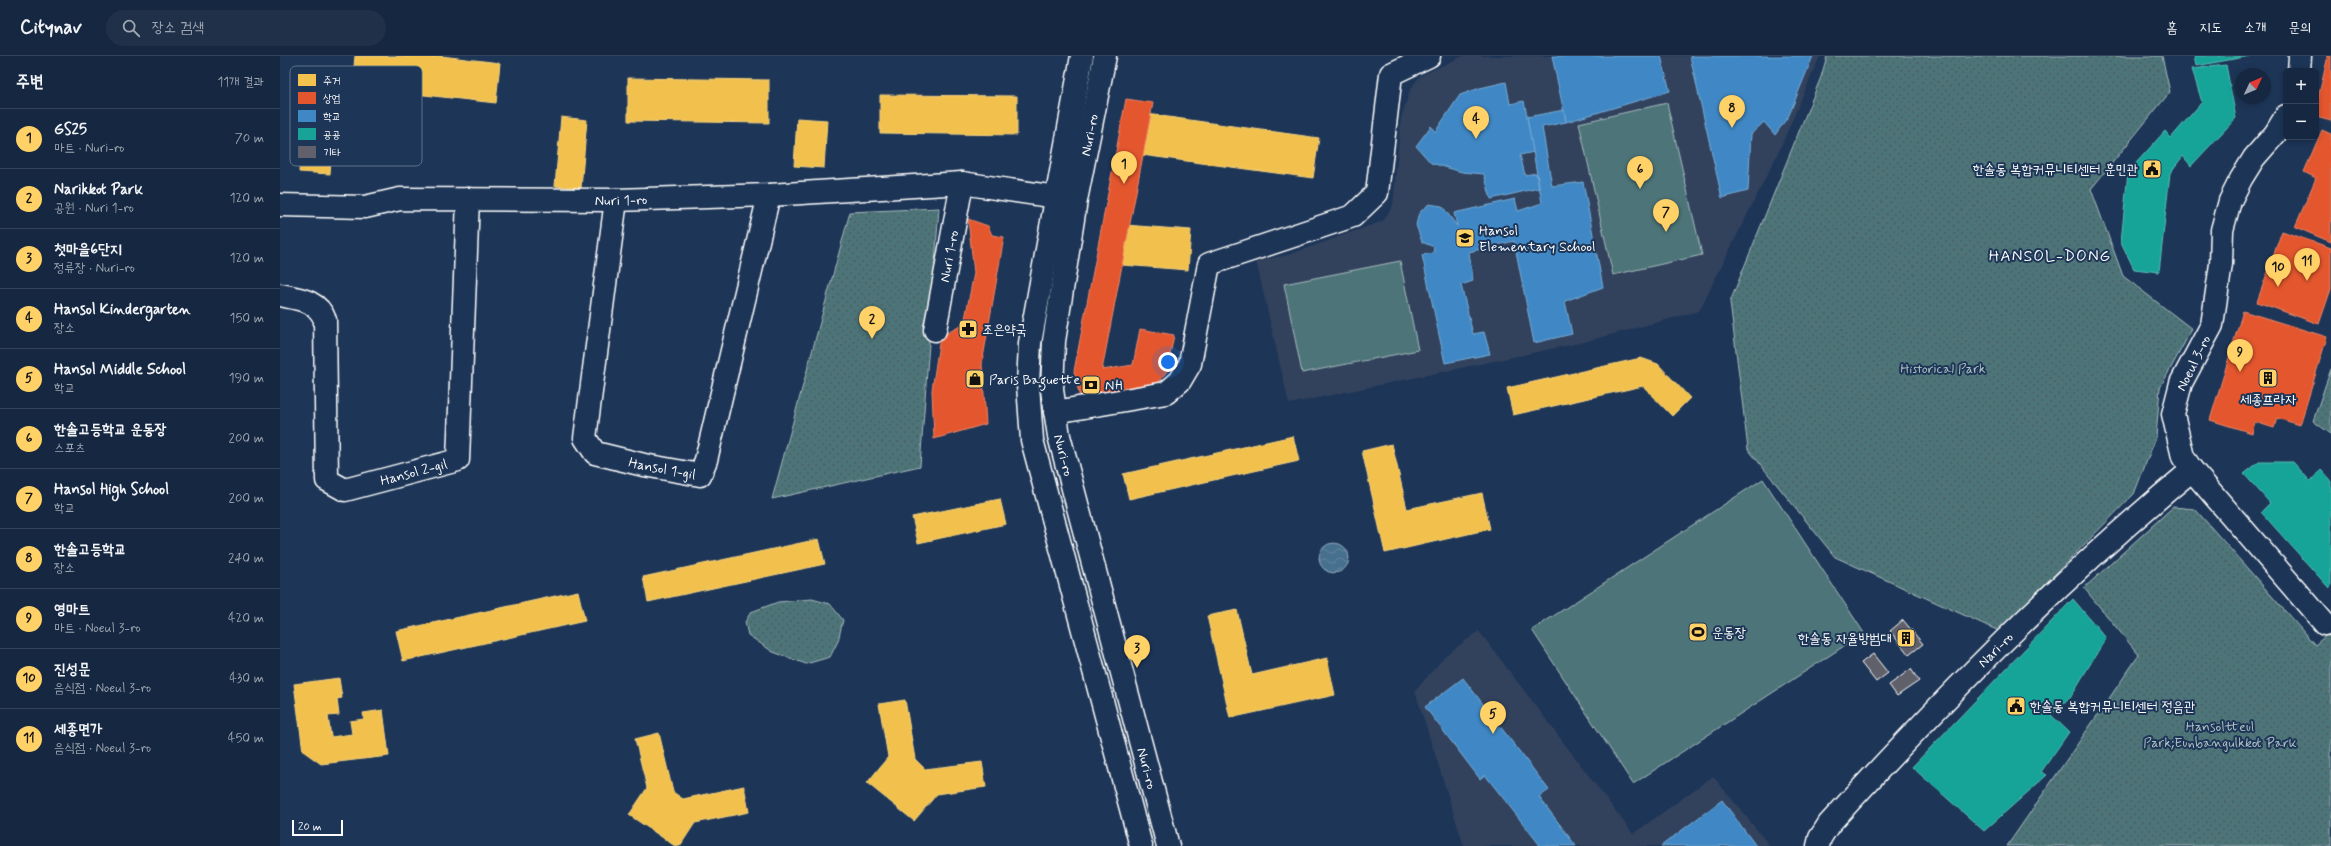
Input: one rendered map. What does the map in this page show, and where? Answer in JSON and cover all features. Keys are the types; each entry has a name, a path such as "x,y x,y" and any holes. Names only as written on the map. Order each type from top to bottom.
{"street":[{"name":"Nuri-ro","path":"1082,56 1066,198 1054,341 1052,390 1059,436 1168,846"},
{"name":"Nuri-ro","path":"1105,56 1066,198 1030,342 1028,385 1032,440 1140,846"},
{"path":"1055,412 1166,393 1180,381 1190,364 1209,264 1353,216 1376,192 1391,74 1429,56"},
{"path":"2299,68 2300,56"},
{"name":"Noeul 3-ro","path":"2283,120 2248,168 2230,201 2222,230 2221,264 2212,325 2181,383 2173,414 2183,457 2192,470 2325,624"},
{"name":"Nuri 1-ro","path":"934,330 962,183"},
{"name":"Nuri 1-ro","path":"280,205 365,207 400,199 616,200 769,194 962,183 1066,198"},
{"name":"Hansol 1-gil","path":"616,200 585,438 595,453 644,465 700,475 706,460 769,194"},
{"name":"Hansol 2-gil","path":"280,295 309,302 322,310 325,320 328,480 344,490 458,460 468,199"},
{"name":"Nari-ro","path":"1818,846 1820,838 1829,824 1929,716 2021,623 2147,507 2192,470"}],"shaded area":[{"name":"Hansol Elementary School","path":"1463,56 1820,56 1778,153 1699,311 1584,342 1289,404 1256,261 1288,255 1383,221 1393,205 1401,118 1410,90 1420,76"},
{"path":"1479,631 1633,834 1713,776 1770,846 1464,846 1415,691 1446,655"}],"green space":[{"name":"Historical Park","path":"1827,56 2162,56 2170,92 2091,189 2123,276 2192,329 2160,388 2156,437 2134,494 1999,631 1835,557 1748,449 1730,302 1821,77"},
{"path":"1667,103 1702,255 1613,275 1579,123"},
{"path":"939,208 920,466 772,499 850,212"},
{"path":"1400,261 1418,350 1302,373 1284,284"},
{"path":"2331,369 2331,434 2313,421"},
{"name":"운동장","path":"1763,479 1864,633 1633,784 1532,630"},
{"name":"Hansoltteul Park;Eunbangulkkot Park","path":"2173,507 2195,509 2315,645 2331,631 2331,846 2007,846 2139,655 2084,588"},
{"path":"812,599 830,604 843,620 838,641 830,657 806,664 773,652 748,635 745,622 751,612 778,602"}],"water":[{"path":"1334,543 1345,547 1349,558 1345,569 1334,573 1323,569 1319,558 1323,547"}],"building: 주거":[{"path":"355,56 441,56 500,63 496,103 422,95 422,66 354,66"},
{"path":"628,78 769,80 769,123 628,121"},
{"path":"880,95 1017,96 1017,135 880,133"},
{"path":"1125,111 1319,138 1313,178 1119,152"},
{"path":"561,117 587,120 581,188 555,186"},
{"path":"797,118 827,120 824,168 794,166"},
{"path":"299,166 331,166 330,174 299,172"},
{"path":"1112,224 1191,230 1188,270 1109,264"},
{"path":"1641,358 1658,364 1690,398 1672,416 1643,386 1513,415 1507,388"},
{"path":"1293,436 1299,461 1129,499 1123,474"},
{"path":"1392,444 1407,509 1482,493 1490,529 1385,553 1362,451"},
{"path":"1000,499 1006,524 918,543 912,517"},
{"path":"819,539 825,564 648,602 643,577"},
{"path":"578,591 585,621 403,661 396,631"},
{"path":"1237,610 1252,675 1327,658 1335,695 1230,718 1207,616"},
{"path":"339,678 342,698 337,699 339,715 328,716 331,737 352,734 350,721 364,719 363,713 383,710 389,756 321,764 303,751 294,684"},
{"path":"905,700 915,759 925,769 982,762 986,787 937,794 914,821 867,783 888,757 879,704"},
{"path":"659,733 673,792 683,799 744,786 749,812 695,823 680,846 675,846 629,815 647,788 635,739"}],"building: 상업":[{"path":"2328,56 2331,56 2331,121 2319,118 2319,94"},
{"path":"1126,99 1153,103 1102,370 1133,365 1140,329 1174,335 1167,371 1154,389 1081,403 1074,371"},
{"path":"2322,130 2331,134 2331,242 2295,227 2316,178 2304,172"},
{"path":"968,219 988,226 992,235 1004,237 982,364 986,424 934,439 932,390 940,337 964,324 974,273"},
{"path":"2282,231 2331,248 2331,289 2319,324 2257,302"},
{"name":"세종프라자","path":"2243,311 2327,337 2300,425 2277,418 2274,428 2255,422 2252,433 2210,420"}],"building: 학교":[{"path":"1552,56 1661,56 1670,91 1566,122"},
{"path":"1690,56 1813,56 1789,115 1775,135 1764,122 1751,134 1748,191 1722,198"},
{"path":"1506,82 1510,104 1524,101 1534,152 1520,155 1525,175 1536,173 1539,188 1491,199 1484,174 1462,172 1431,163 1416,146 1431,126 1435,132 1460,95 1480,88"},
{"path":"1564,110 1566,122 1542,127 1552,186 1583,182 1603,287 1565,301 1572,334 1534,343 1514,241 1469,252 1473,281 1461,285 1473,334 1484,332 1490,354 1445,363 1422,255 1433,253 1434,247 1422,242 1416,225 1419,213 1429,204 1442,206 1457,226 1454,213 1515,199 1518,211 1542,203 1527,117"},
{"path":"1463,678 1549,790 1539,797 1576,846 1537,846 1539,844 1485,775 1480,779 1425,707"},
{"path":"1722,800 1756,846 1661,846"}],"building: 공공":[{"path":"2194,56 2250,56 2196,66"},
{"name":"한솔동 복합커뮤니티센터 훈민관","path":"2226,65 2236,118 2191,166 2183,156 2170,173 2159,272 2134,269 2121,242 2128,172 2165,131 2171,138 2202,102 2192,69"},
{"path":"2259,462 2293,462 2310,481 2322,470 2331,480 2331,586 2329,588 2261,512 2270,503 2244,474"},
{"name":"한솔동 복합커뮤니티센터 정음관","path":"2073,599 2106,638 2071,696 2051,715 2069,732 2041,772 2047,775 1984,831 1912,767"}],"building: 기타":[{"name":"한솔동 자율방범대","path":"1903,620 1923,644 1909,655 1890,631"},
{"path":"1873,654 1888,673 1876,682 1861,663"},
{"path":"1911,669 1919,681 1897,696 1889,685"}],"place":[{"name":"한솔고등학교","path":"1732,128"},
{"name":"Hansol Kindergarten","path":"1476,139"},
{"name":"한솔동 복합커뮤니티센터 훈민관","path":"2152,169"},
{"name":"GS25","path":"1124,184"},
{"name":"한솔고등학교 운동장","path":"1640,189"},
{"name":"Hansol High School","path":"1666,232"},
{"name":"Hansol Elementary School","path":"1465,238"},
{"name":"세종면가","path":"2307,281"},
{"name":"진성문","path":"2278,287"},
{"name":"조은약국","path":"968,329"},
{"name":"Narikkot Park","path":"872,339"},
{"name":"영마트","path":"2240,372"},
{"name":"세종프라자","path":"2268,378"},
{"name":"Paris Baguette","path":"975,379"},
{"name":"NH","path":"1091,385"},
{"name":"운동장","path":"1698,632"},
{"name":"한솔동 자율방범대","path":"1906,638"},
{"name":"첫마을6단지","path":"1137,668"},
{"name":"한솔동 복합커뮤니티센터 정음관","path":"2016,706"},
{"name":"Hansol Middle School","path":"1493,734"}],"district":[{"name":"HANSOL-DONG","path":"2050,255"}]}
